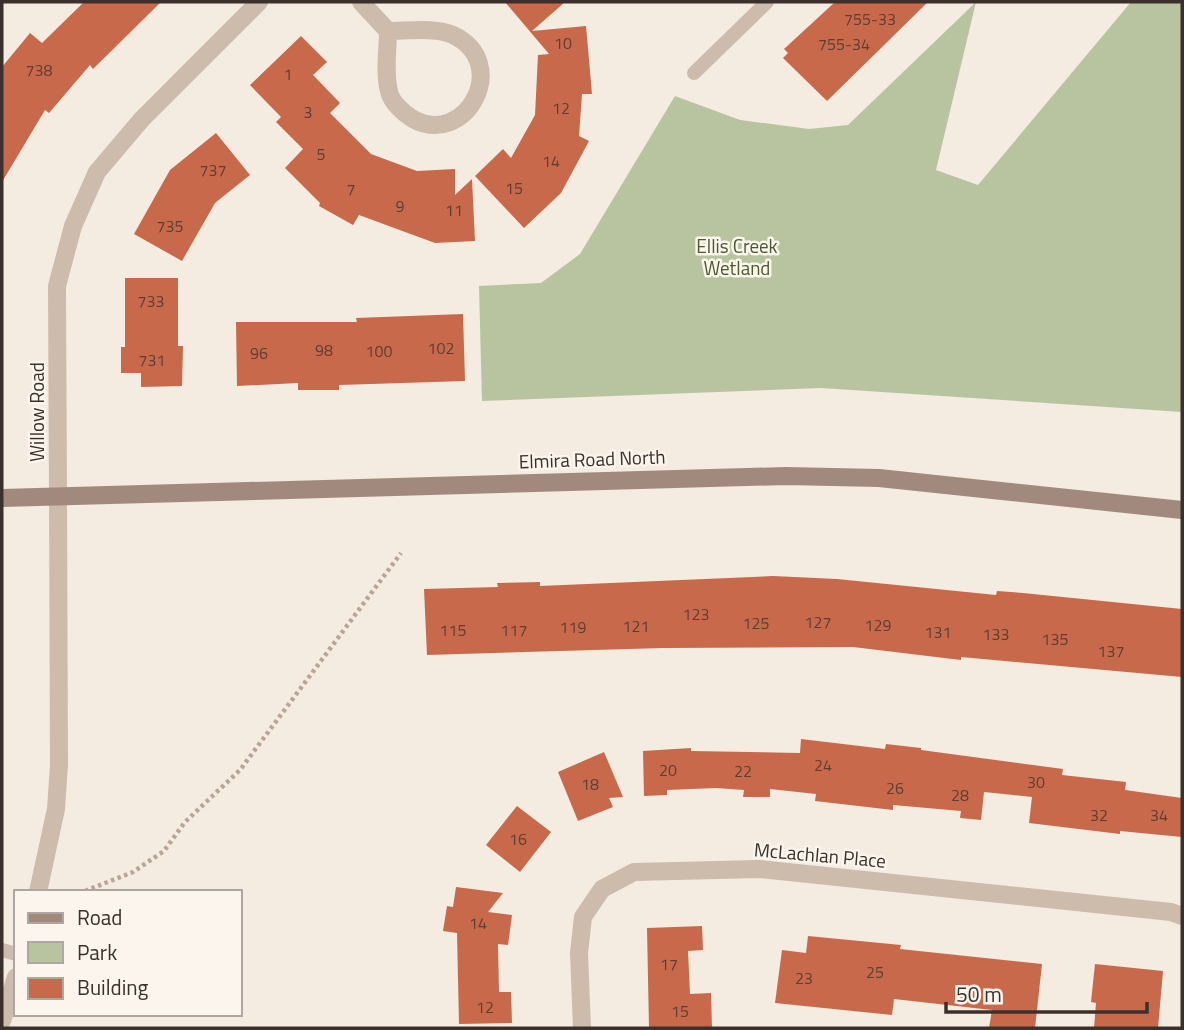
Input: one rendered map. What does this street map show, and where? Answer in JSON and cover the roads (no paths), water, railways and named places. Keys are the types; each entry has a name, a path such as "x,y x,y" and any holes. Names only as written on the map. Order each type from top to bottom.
{"main road":[{"name":"Elmira Road North","path":"2,498 786,476 879,478 1182,510"}],"street":[{"name":"Willow Road","path":"38,890 56,809 60,752 57,286 73,226 97,172 142,119 259,2"},
{"path":"361,2 388,31 389,93 402,113 424,125 449,122 472,107 482,80 473,49 452,34 388,31"},
{"name":"McLachlan Place","path":"582,1028 579,953 583,917 602,888 635,872 759,869 1171,912 1182,916"},
{"path":"2,1021 14,983"}],"lane":[{"path":"694,74 767,2"}],"park label":[{"name":"Ellis Creek Wetland","path":"737,257"}]}
